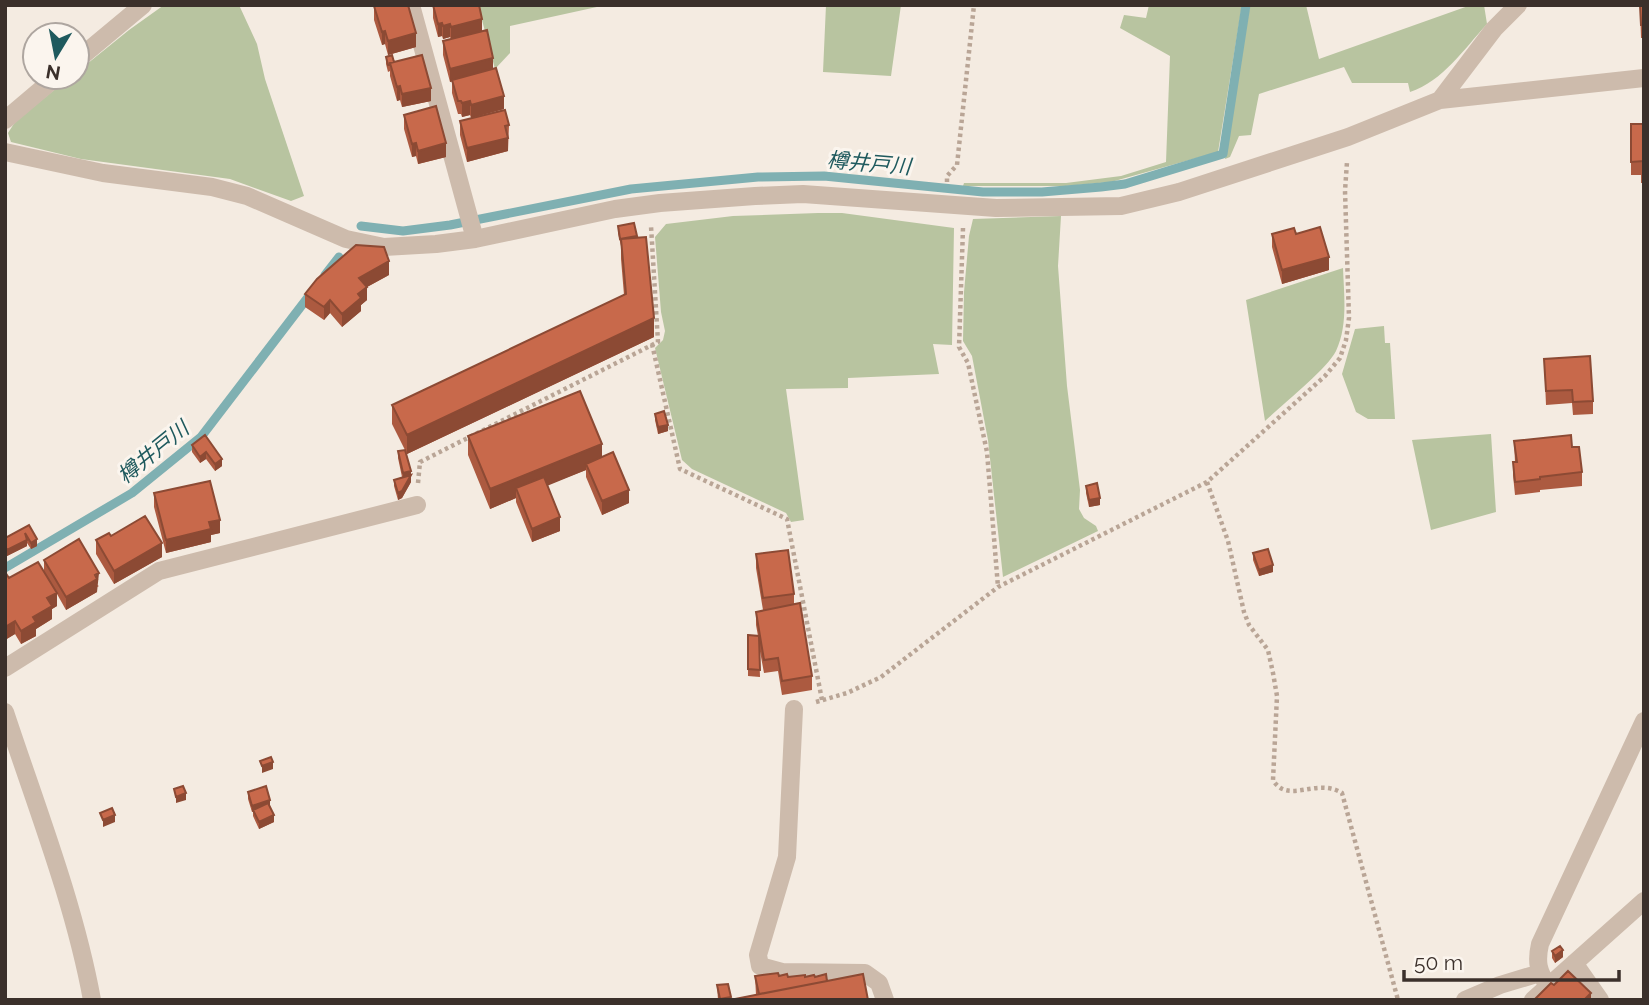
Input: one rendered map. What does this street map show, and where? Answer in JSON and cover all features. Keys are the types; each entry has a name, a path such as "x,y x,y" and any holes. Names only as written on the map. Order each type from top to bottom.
{"street":[{"path":"91,48 143,5"},
{"path":"411,5 475,239"},
{"path":"1440,100 1494,29 1518,5"},
{"path":"5,152 103,173 212,187 236,193 346,239 384,247 475,239 615,209 803,194 963,206 1121,206 1179,192 1348,136 1440,100 1644,78"},
{"path":"5,120 40,91"},
{"path":"5,667 159,570 416,505"},
{"path":"794,709 786,857 758,956 760,966 782,972 865,973 879,984 885,1000"},
{"path":"5,712 58,873 86,967 92,1000"},
{"path":"1544,980 1536,961 1540,944 1644,721"},
{"path":"1465,1000 1544,980 1574,963 1644,901"},
{"path":"1574,963 1600,1000"},
{"path":"1533,1000 1544,980"}],"path":[{"path":"947,176 957,165 975,5"},
{"path":"794,709 847,693 881,677 998,587 1207,482 1325,376 1340,358 1349,317 1345,191 1348,136"},
{"path":"416,505 420,462 658,342 649,205"},
{"path":"963,206 959,347 968,363 987,452 998,587"},
{"path":"652,344 680,470 787,519 822,700"},
{"path":"1207,482 1228,541 1244,612 1249,625 1268,650 1277,696 1273,780 1277,787 1284,791 1322,786 1333,787 1342,793 1398,1000"}],"green space":[{"path":"164,5 239,5 257,44 265,79 304,196 291,201 230,179 81,159 11,142 8,133 15,122 53,91 91,91 91,61"},
{"path":"478,5 606,5 510,26 510,53 495,69"},
{"path":"826,5 901,5 891,76 823,72"},
{"path":"1149,5 1242,5 1218,152 1111,182 1066,186 963,186 964,183 1066,183 1121,176 1166,162 1170,56 1120,28 1124,15 1146,18"},
{"path":"1250,5 1306,5 1319,59 1471,5 1484,5 1487,24 1443,72 1410,92 1408,83 1352,83 1344,67 1259,94 1251,135 1239,136 1230,157 1225,159"},
{"path":"842,213 954,228 952,345 933,344 939,374 848,378 848,388 786,389 804,520 791,522 786,513 692,469 682,460 655,348 663,340 665,331 655,237 666,224 733,216"},
{"path":"1061,216 1058,266 1067,386 1080,490 1079,509 1098,531 1003,577 988,440 972,356 963,341 969,236 973,219"},
{"path":"1343,268 1344,321 1336,351 1314,377 1265,421 1246,300"},
{"path":"1384,326 1385,343 1390,343 1395,419 1368,419 1356,412 1342,374 1355,329"},
{"path":"1491,434 1496,512 1431,530 1412,440"}],"building":[{"path":"408,5 416,33 388,41 385,31 382,32 374,6"},
{"path":"433,5 479,5 482,19 451,27 450,24 443,26 442,23 438,24"},
{"path":"1640,5 1644,5 1644,25 1641,25"},
{"path":"487,30 493,58 450,69 443,41"},
{"path":"392,55 394,62 388,65 386,57"},
{"path":"422,55 431,88 402,94 400,86 397,87 390,63"},
{"path":"496,68 504,96 471,105 470,101 458,101 452,80"},
{"path":"436,106 446,143 418,151 416,143 412,144 404,115"},
{"path":"505,110 509,125 505,126 508,138 467,148 460,121"},
{"path":"1631,124 1644,124 1644,161 1631,162"},
{"path":"634,223 637,236 620,239 618,226"},
{"path":"1320,227 1329,257 1282,270 1272,234 1294,228 1296,234"},
{"path":"646,237 654,318 407,435 392,405 626,294 621,239"},
{"path":"356,245 384,247 389,261 359,278 367,287 358,294 361,298 342,314 330,300 324,307 305,294 317,279"},
{"path":"1590,356 1593,401 1573,402 1572,390 1546,391 1544,359"},
{"path":"580,391 602,444 490,489 468,436"},
{"path":"664,411 668,425 658,427 655,414"},
{"path":"205,435 222,459 215,464 206,452 200,457 192,445"},
{"path":"1571,435 1572,447 1579,447 1582,472 1515,482 1513,462 1517,462 1514,441"},
{"path":"405,450 411,471 403,473 398,451"},
{"path":"613,452 629,490 602,501 586,464"},
{"path":"411,475 402,491 398,493 394,480"},
{"path":"544,477 560,517 532,529 516,488"},
{"path":"210,481 220,520 209,522 211,529 166,540 154,493"},
{"path":"1097,483 1100,498 1089,500 1086,486"},
{"path":"145,516 162,543 114,571 96,540 109,533 111,536"},
{"path":"29,525 37,539 31,543 25,533 27,540 7,550 5,538"},
{"path":"79,539 99,573 95,575 97,579 66,597 44,560"},
{"path":"1268,549 1273,565 1259,570 1253,553"},
{"path":"788,550 794,594 763,598 756,554"},
{"path":"38,562 57,593 47,598 52,606 33,617 36,622 21,631 15,621 5,627 5,572 9,578"},
{"path":"800,603 812,676 782,681 778,658 764,660 756,612"},
{"path":"748,635 759,636 760,670 748,669"},
{"path":"271,757 273,762 262,766 260,761"},
{"path":"183,786 186,793 176,797 174,789"},
{"path":"266,786 270,800 252,806 248,792"},
{"path":"268,803 274,815 259,822 253,810"},
{"path":"112,808 115,815 103,820 100,813"},
{"path":"1560,946 1563,950 1555,956 1552,951"},
{"path":"1568,971 1591,993 1584,1000 1534,1000 1551,983 1554,985"},
{"path":"778,973 779,976 787,974 788,977 815,977 826,974 827,981 759,994 755,976"},
{"path":"863,974 868,1000 730,1000"},
{"path":"728,984 731,997 720,999 717,985"}],"waterway":[{"name":"樽井戸川","path":"361,226 403,231 450,225 631,189 758,177 824,176 983,192 1042,192 1125,184 1223,154 1246,5"},
{"name":"樽井戸川","path":"325,275 339,257"},
{"name":"樽井戸川","path":"5,568 132,493 201,437 312,292"}]}
